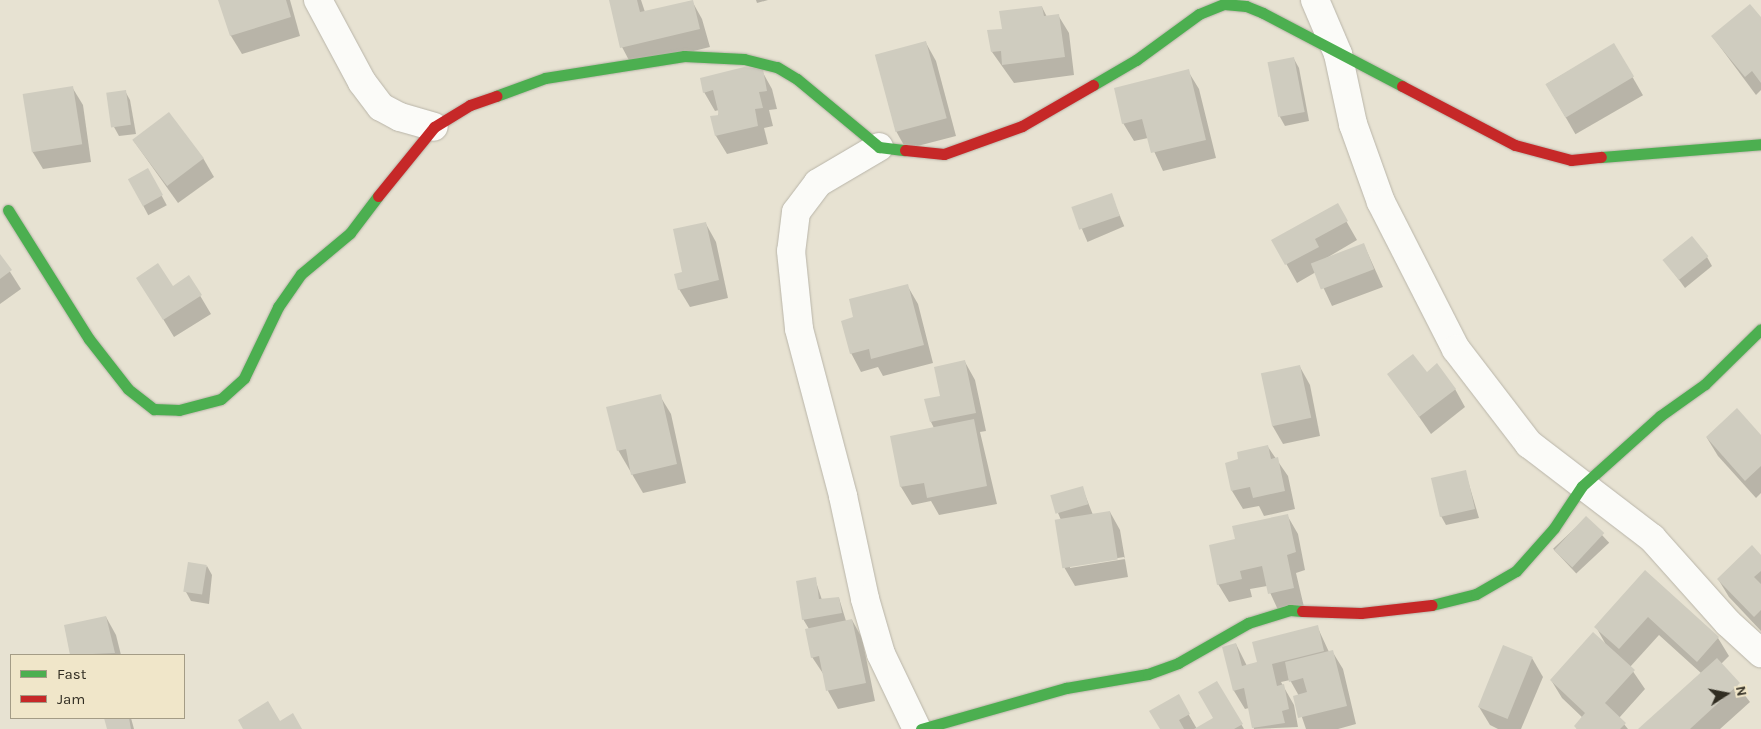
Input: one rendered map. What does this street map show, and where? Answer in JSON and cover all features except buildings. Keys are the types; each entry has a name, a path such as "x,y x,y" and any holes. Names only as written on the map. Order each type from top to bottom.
{"street":[{"path":"318,0 362,82 381,107 400,117 434,127"},
{"path":"1316,0 1338,54 1353,124 1381,202 1456,349 1529,444 1582,486 1620,511 1652,538 1728,623 1761,653"},
{"path":"917,729 881,654 865,599 843,496 799,329 791,251 796,212 818,183 846,164 879,147 944,154 1022,126 1136,60 1199,14 1224,4 1246,6 1263,13 1338,54 1515,145 1571,160 1761,144"},
{"path":"8,210 89,339 128,390 154,409 179,410 221,399 244,378 278,308 301,274 350,233 416,146 434,127 470,105 545,78 684,56 718,57 777,67 797,78 879,147"},
{"path":"921,729 1066,688 1148,674 1178,663 1248,623 1290,610 1361,613 1430,606 1476,594 1516,571 1554,528 1582,486 1660,416 1705,384 1761,329"}],"traffic: fast":[{"path":"1093,85 1136,60 1199,14 1224,4 1246,6 1263,13 1402,86"},
{"path":"496,96 545,78 684,56 744,59 777,67 797,79 879,147 905,150"},
{"path":"1601,157 1761,144"},
{"path":"8,210 89,339 128,389 154,409 179,410 221,399 244,378 278,307 301,274 350,233 378,196"},
{"path":"1432,605 1476,594 1516,571 1554,528 1582,486 1660,416 1705,384 1761,329"},
{"path":"921,729 1066,688 1148,674 1178,663 1248,623 1290,610 1302,611"}],"traffic: jam":[{"path":"905,150 944,154 1022,126 1093,85"},
{"path":"1402,86 1515,145 1571,160 1601,157"},
{"path":"378,196 434,127 470,105 496,96"},
{"path":"1302,611 1361,613 1432,605"}]}
